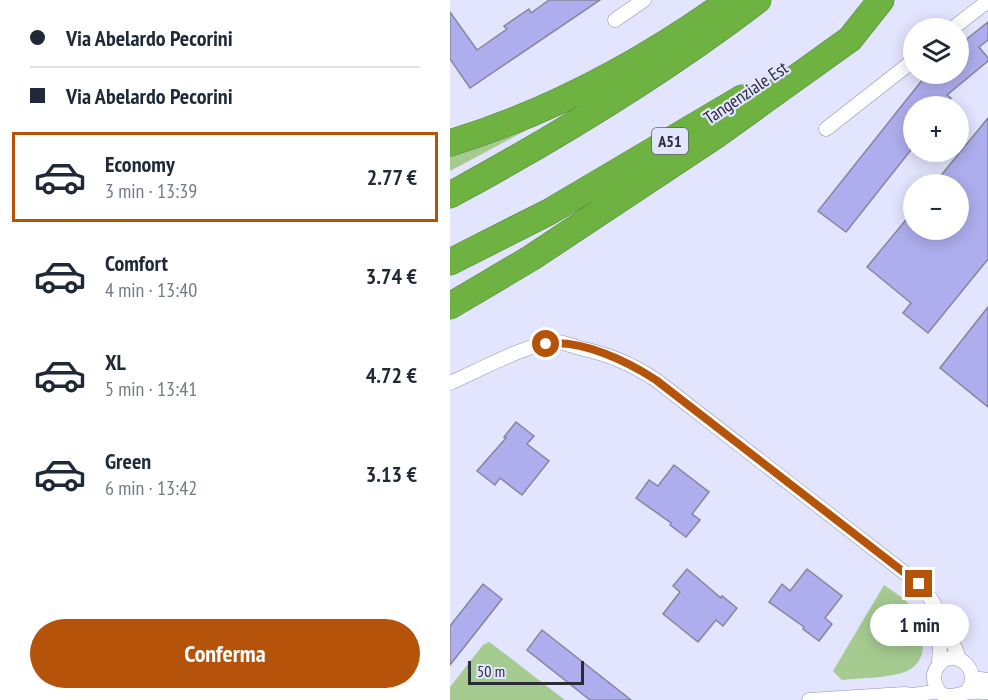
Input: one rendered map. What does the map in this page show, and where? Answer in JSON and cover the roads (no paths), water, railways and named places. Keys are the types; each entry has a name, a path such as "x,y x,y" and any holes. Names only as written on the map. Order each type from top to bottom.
{"highway":[{"path":"450,143 561,102 667,42 730,0"},
{"path":"450,195 517,159 639,85 758,0"},
{"path":"450,306 540,252 715,136 850,39 879,0"},
{"name":"Tangenziale Est","path":"450,262 549,212 741,99 879,0"}],"street":[{"path":"615,20 644,0"},
{"path":"966,18 988,1"},
{"path":"826,129 903,69"},
{"path":"450,383 518,353 558,342 611,355 632,364 656,380 919,584 935,604 955,645 959,659"},
{"path":"936,685 941,618"},
{"path":"939,664 949,658 959,659 969,666 972,678 970,687 965,693"},
{"path":"972,678 988,680"},
{"path":"936,685 952,697 965,693 988,692"},
{"path":"809,700 904,694 936,685"}]}
